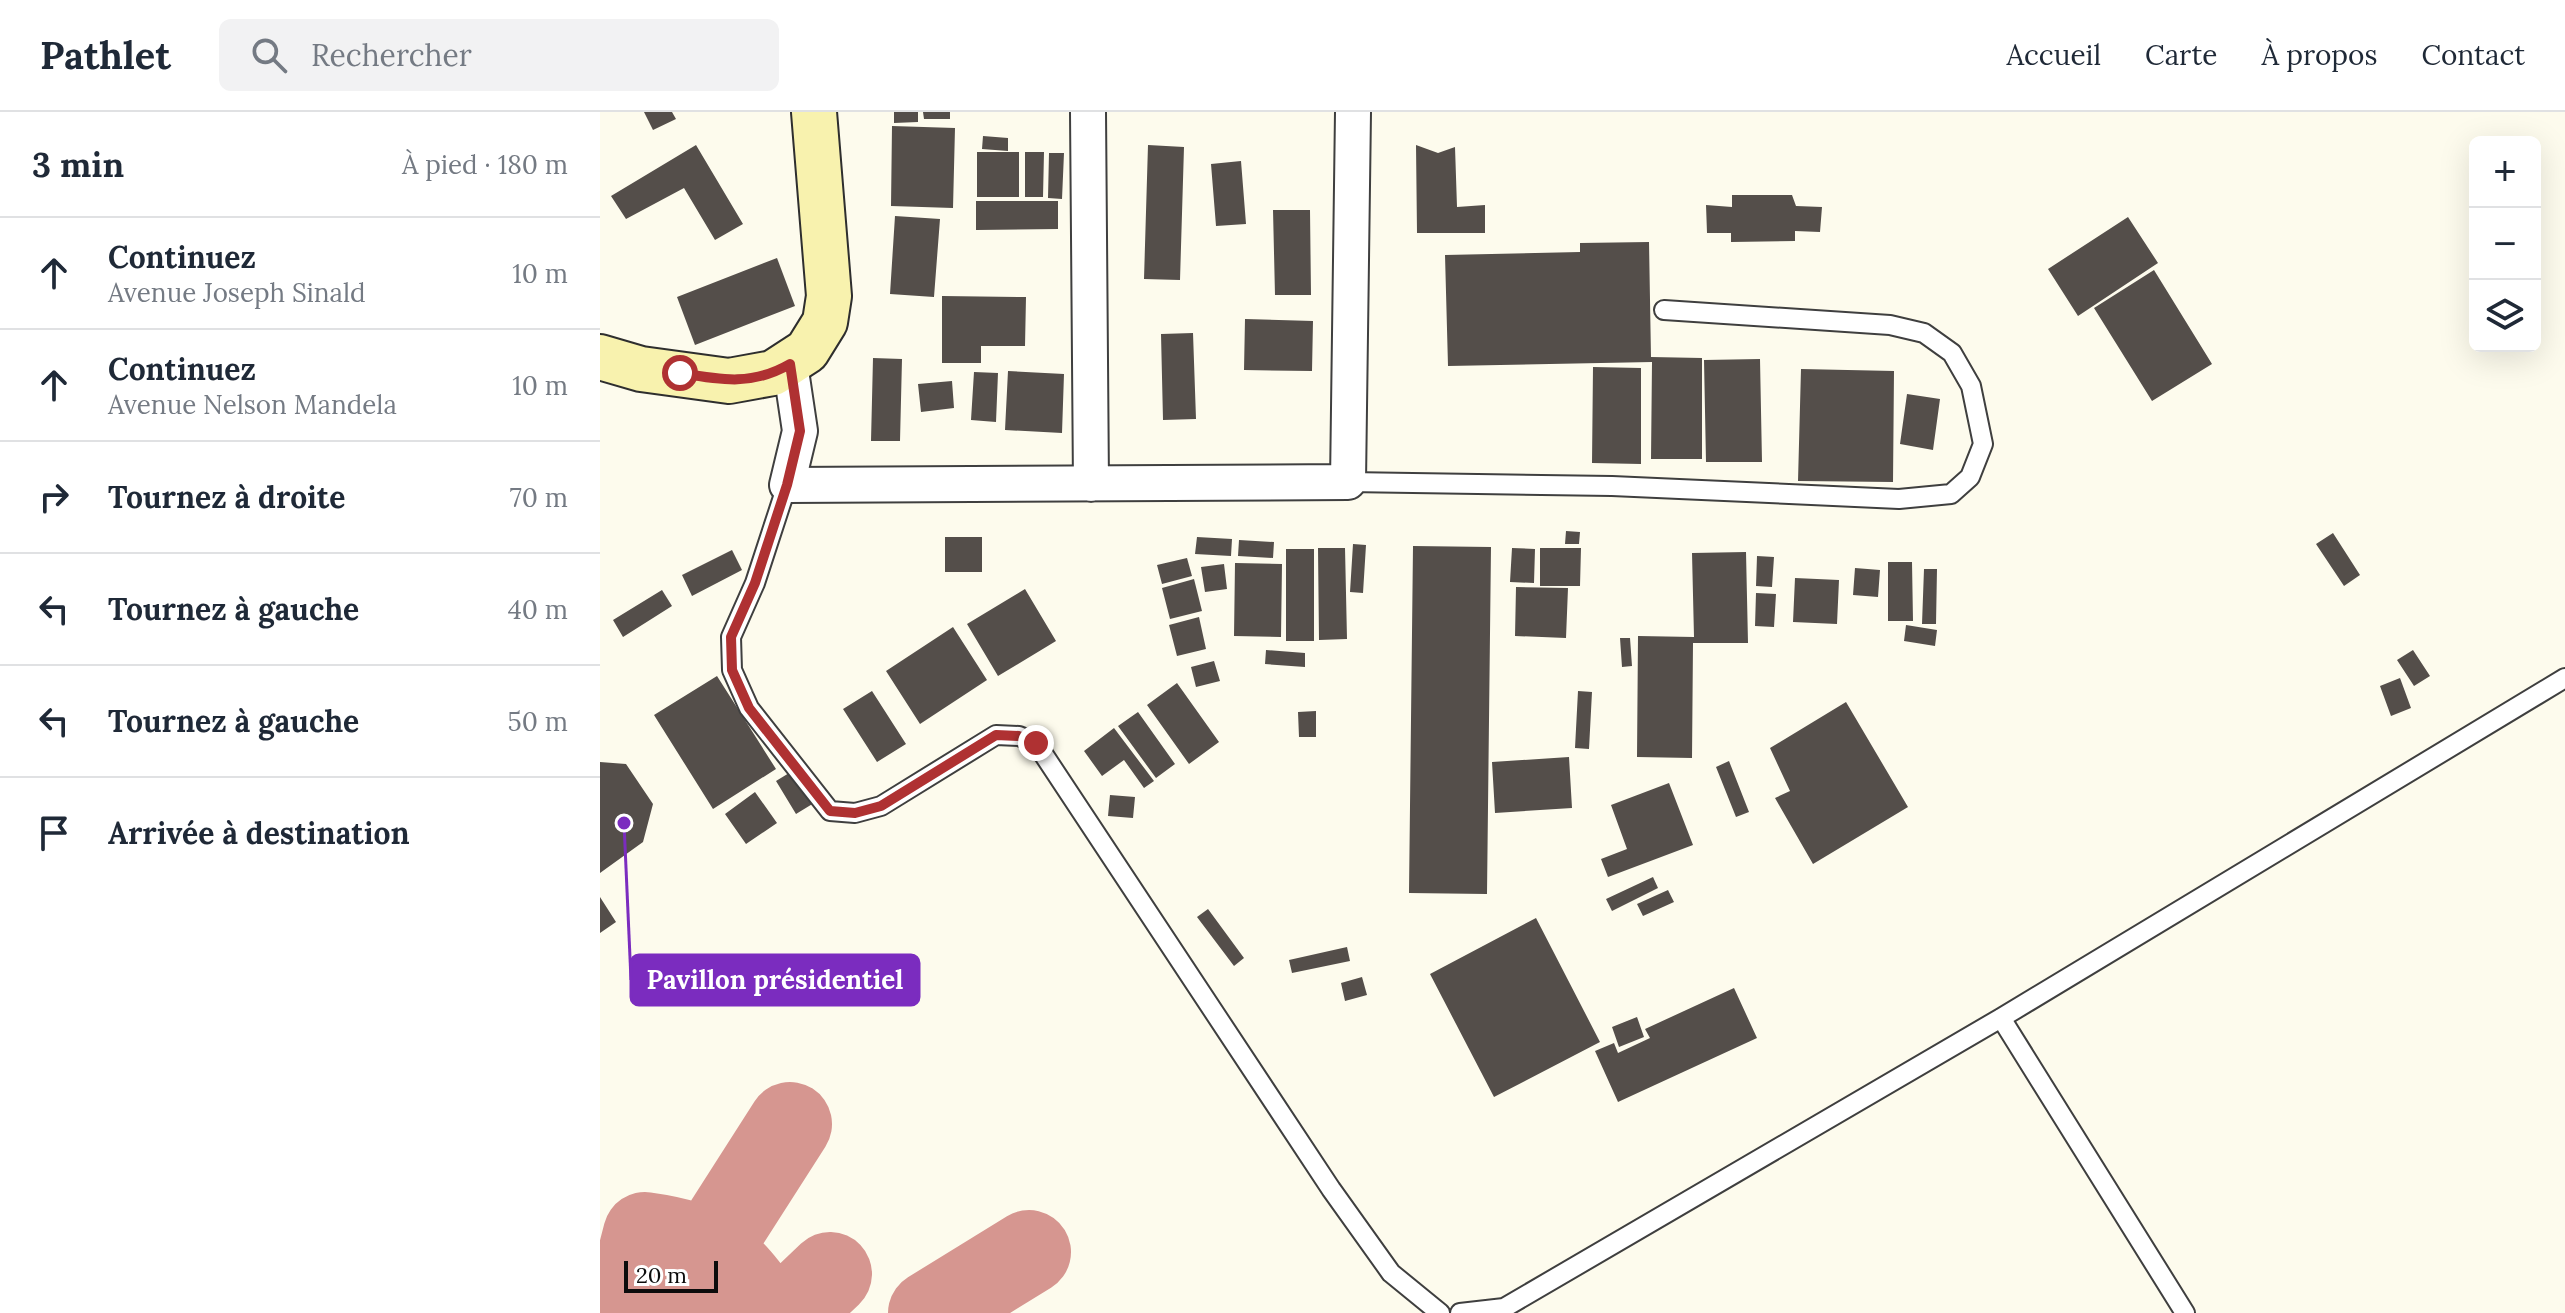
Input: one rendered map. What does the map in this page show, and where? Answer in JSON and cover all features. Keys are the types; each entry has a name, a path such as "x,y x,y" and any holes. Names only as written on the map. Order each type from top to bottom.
{"street":[{"path":"600,357 641,369 729,381 773,373 807,351 825,322 829,296 814,112"},
{"path":"1088,112 1091,484"},
{"path":"790,364 800,431 787,485 1348,482 1353,112"},
{"path":"600,339 677,355 729,381"}],"lane":[{"path":"1348,482 1612,486 1899,499 1951,494 1970,477 1983,444 1971,386 1952,353 1924,333 1890,325 1664,310"},
{"path":"787,485 755,583 731,637 732,670 749,708 830,811 855,813 881,806 996,735 1019,736 1036,743 1331,1189 1391,1273 1440,1313"},
{"path":"1460,1313 1504,1308 2001,1018 2565,678"},
{"path":"2001,1018 2185,1313"}],"building":[{"path":"644,112 672,112 676,119 653,130"},
{"path":"894,112 918,112 918,122 894,123"},
{"path":"923,112 950,112 950,119 924,119"},
{"path":"892,126 955,128 953,208 891,206"},
{"path":"983,136 1008,138 1008,151 982,149"},
{"path":"696,145 743,224 715,240 684,188 626,219 611,196"},
{"path":"1148,145 1184,147 1180,280 1144,279"},
{"path":"1416,145 1438,153 1455,147 1457,207 1485,205 1485,233 1417,233"},
{"path":"977,152 1019,152 1019,197 977,197"},
{"path":"1025,152 1044,152 1043,197 1025,197"},
{"path":"1049,153 1064,153 1062,199 1048,198"},
{"path":"1241,161 1246,224 1216,226 1211,164"},
{"path":"1732,195 1792,195 1796,206 1822,207 1820,232 1795,231 1795,241 1731,242 1731,233 1707,233 1706,205 1732,207"},
{"path":"976,201 1058,201 1058,229 976,230"},
{"path":"1273,210 1310,210 1311,295 1275,295"},
{"path":"895,216 940,219 934,297 890,294"},
{"path":"2128,217 2158,263 2078,316 2048,269"},
{"path":"1649,242 1651,357 1702,358 1702,459 1651,459 1652,362 1448,366 1445,255 1580,252 1580,243"},
{"path":"777,258 795,306 695,345 677,297"},
{"path":"2154,270 2212,364 2152,401 2094,308"},
{"path":"942,296 1026,297 1025,346 981,346 981,363 942,363"},
{"path":"1245,319 1313,321 1312,371 1244,370"},
{"path":"1193,333 1196,419 1163,420 1161,334"},
{"path":"873,358 902,359 900,441 871,441"},
{"path":"1760,359 1762,462 1706,462 1704,360"},
{"path":"1593,367 1641,368 1641,464 1592,463"},
{"path":"1801,369 1894,371 1893,482 1798,481"},
{"path":"1008,371 1064,374 1062,433 1005,430"},
{"path":"974,372 998,373 996,422 971,420"},
{"path":"952,381 954,408 921,412 918,384"},
{"path":"1907,394 1940,399 1933,450 1900,444"},
{"path":"1566,531 1580,532 1579,544 1565,544"},
{"path":"2333,533 2360,575 2344,586 2316,544"},
{"path":"945,537 982,537 982,572 945,572"},
{"path":"1197,537 1232,539 1231,556 1195,554"},
{"path":"1239,540 1274,542 1273,558 1238,556"},
{"path":"1353,544 1366,545 1363,593 1350,592"},
{"path":"1413,546 1491,547 1487,894 1409,893"},
{"path":"1318,548 1345,548 1347,639 1319,640"},
{"path":"1512,548 1535,549 1534,583 1510,582"},
{"path":"1540,548 1581,548 1580,586 1540,586"},
{"path":"1286,549 1314,549 1314,641 1286,641"},
{"path":"732,550 742,570 692,596 682,575"},
{"path":"1746,552 1748,643 1693,643 1692,758 1637,757 1638,636 1694,637 1692,553"},
{"path":"1757,556 1774,557 1772,587 1756,586"},
{"path":"1187,558 1192,576 1162,584 1157,565"},
{"path":"1888,562 1912,562 1913,621 1888,621"},
{"path":"1235,563 1282,564 1281,637 1234,636"},
{"path":"1224,564 1227,589 1205,592 1201,567"},
{"path":"1855,568 1880,570 1878,597 1853,595"},
{"path":"1924,569 1937,569 1936,624 1922,624"},
{"path":"1795,578 1839,580 1837,624 1793,622"},
{"path":"1194,579 1202,611 1170,619 1162,588"},
{"path":"1516,587 1568,588 1566,638 1515,636"},
{"path":"1025,589 1056,641 998,676 967,624"},
{"path":"662,590 672,606 623,637 613,620"},
{"path":"1756,593 1776,594 1774,627 1755,626"},
{"path":"1199,617 1206,649 1177,656 1169,625"},
{"path":"1906,625 1937,630 1935,646 1904,641"},
{"path":"953,627 987,680 920,724 886,671"},
{"path":"1620,638 1630,638 1632,666 1622,667"},
{"path":"1266,650 1305,653 1305,667 1265,664"},
{"path":"2413,650 2430,676 2414,686 2397,660"},
{"path":"1214,661 1220,681 1196,687 1191,667"},
{"path":"717,676 776,769 713,809 654,715"},
{"path":"2400,678 2411,708 2391,716 2380,686"},
{"path":"1177,683 1219,742 1189,764 1147,705"},
{"path":"872,691 906,744 877,762 843,709"},
{"path":"1578,691 1592,692 1589,749 1575,748"},
{"path":"1846,702 1908,807 1813,864 1775,798 1790,791 1770,748"},
{"path":"1316,711 1316,737 1299,737 1298,712"},
{"path":"1138,712 1175,764 1156,778 1118,726"},
{"path":"1114,728 1154,781 1144,788 1124,760 1102,776 1084,751"},
{"path":"1569,757 1572,808 1495,813 1492,762"},
{"path":"1729,761 1749,812 1736,817 1716,767"},
{"path":"600,762 626,764 653,804 643,842 600,873"},
{"path":"794,770 814,803 796,814 776,781"},
{"path":"1669,783 1693,845 1608,877 1601,859 1627,849 1611,805"},
{"path":"755,792 777,823 746,844 725,814"},
{"path":"1110,795 1135,797 1133,818 1108,816"},
{"path":"1653,877 1658,888 1612,911 1606,899"},
{"path":"1668,890 1674,902 1643,916 1637,904"},
{"path":"600,897 616,922 600,933"},
{"path":"1208,909 1244,958 1234,966 1197,917"},
{"path":"1536,918 1600,1042 1494,1097 1430,974"},
{"path":"1347,947 1350,961 1292,973 1289,960"},
{"path":"1362,977 1367,995 1345,1001 1341,983"},
{"path":"1734,988 1757,1038 1618,1102 1595,1051 1614,1043 1618,1053 1650,1038 1645,1029"},
{"path":"1637,1017 1644,1037 1619,1047 1612,1027"}],"taxiway":[{"path":"678,1299 790,1124"},
{"path":"642,1313 638,1261 645,1234 686,1243 716,1257 740,1280 765,1313"},
{"path":"930,1313 1029,1252"},
{"path":"789,1313 830,1274"}],"place":[{"name":"Pavillon présidentiel","path":"624,823"}],"route":[{"path":"680,373 729,381 773,373 790,364 800,431 787,485 755,583 731,637 732,670 749,708 830,811 855,813 881,806 996,735 1019,736 1036,743"}]}
